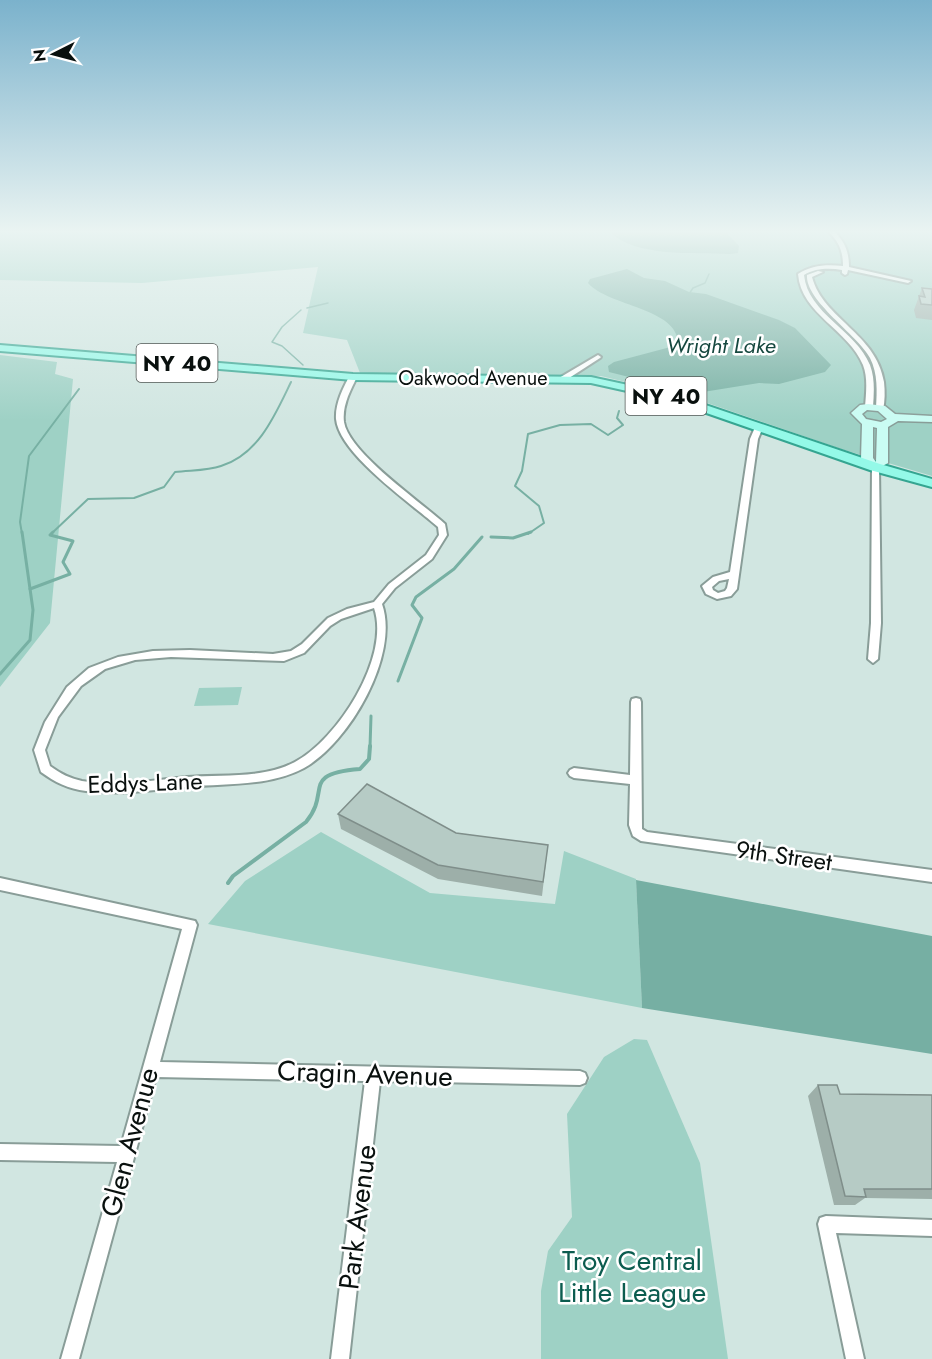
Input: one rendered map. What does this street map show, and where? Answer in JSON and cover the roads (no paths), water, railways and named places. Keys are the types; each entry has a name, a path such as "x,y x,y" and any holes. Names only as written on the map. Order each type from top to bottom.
{"main road":[{"name":"Oakwood Avenue","path":"0,348 353,377 563,378 635,388 875,467 932,483"}],"street":[{"path":"809,294 820,312 861,355 870,382 874,407"},
{"path":"818,294 829,310 863,342 876,361 880,373 874,407"},
{"path":"563,378 598,357"},
{"path":"353,377 341,401 341,426 346,436 356,451 442,526 443,536 429,556 392,586 377,604"},
{"path":"893,417 892,423 883,426 867,424 858,419 855,413 860,408 874,407 893,417 932,419"},
{"path":"867,424 867,459 875,467 876,623 873,659"},
{"path":"875,467 882,463 883,426"},
{"path":"734,574 754,439 759,427"},
{"name":"Eddys Lane","path":"377,604 382,615 381,648 362,694 332,738 301,764 266,775 124,788 76,786 52,777 43,766 38,753 45,731 62,701 92,670 120,660 180,653 289,656 312,642 328,623 355,610 377,604"},
{"path":"574,773 636,780 636,702"},
{"name":"9th Street","path":"636,780 637,832 645,837 932,876"},
{"name":"Glen Avenue","path":"0,884 190,925 70,1359"},
{"name":"Cragin Avenue","path":"149,1069 580,1078"},
{"name":"Park Avenue","path":"340,1359 374,1075"},
{"path":"0,1152 126,1154"},
{"path":"855,1359 826,1224 932,1228"}],"water":[{"name":"Wright Lake","path":"604,294 707,294 795,328 831,365 825,372 779,384 759,383 703,392 689,392 609,372 608,366 614,362 678,345 676,333 668,323 656,315"}],"waterway":[{"path":"307,308 328,303"},
{"path":"301,310 282,327 272,342 282,346 303,365"},
{"path":"51,534 88,499 134,498 164,487 175,472 210,469 234,460 256,443 272,420 291,382"},
{"path":"22,534 20,522 29,456 79,389"},
{"path":"531,532 544,523 539,506 515,486 522,471 528,434 560,425 591,424 608,435 623,425 617,418 619,411"},
{"path":"22,532 30,589"},
{"path":"491,537 513,538 531,532"},
{"path":"30,589 70,574 63,562 73,541 51,534"},
{"path":"398,681 422,618 412,605 416,597 454,569 482,537"},
{"path":"0,674 30,640 33,610 30,589"},
{"path":"370,747 371,716"},
{"path":"228,883 233,876 306,822 313,811 323,780 341,771 360,769 369,759 370,746"}],"park label":[{"name":"Troy Central Little League","path":"632,1276"}]}
